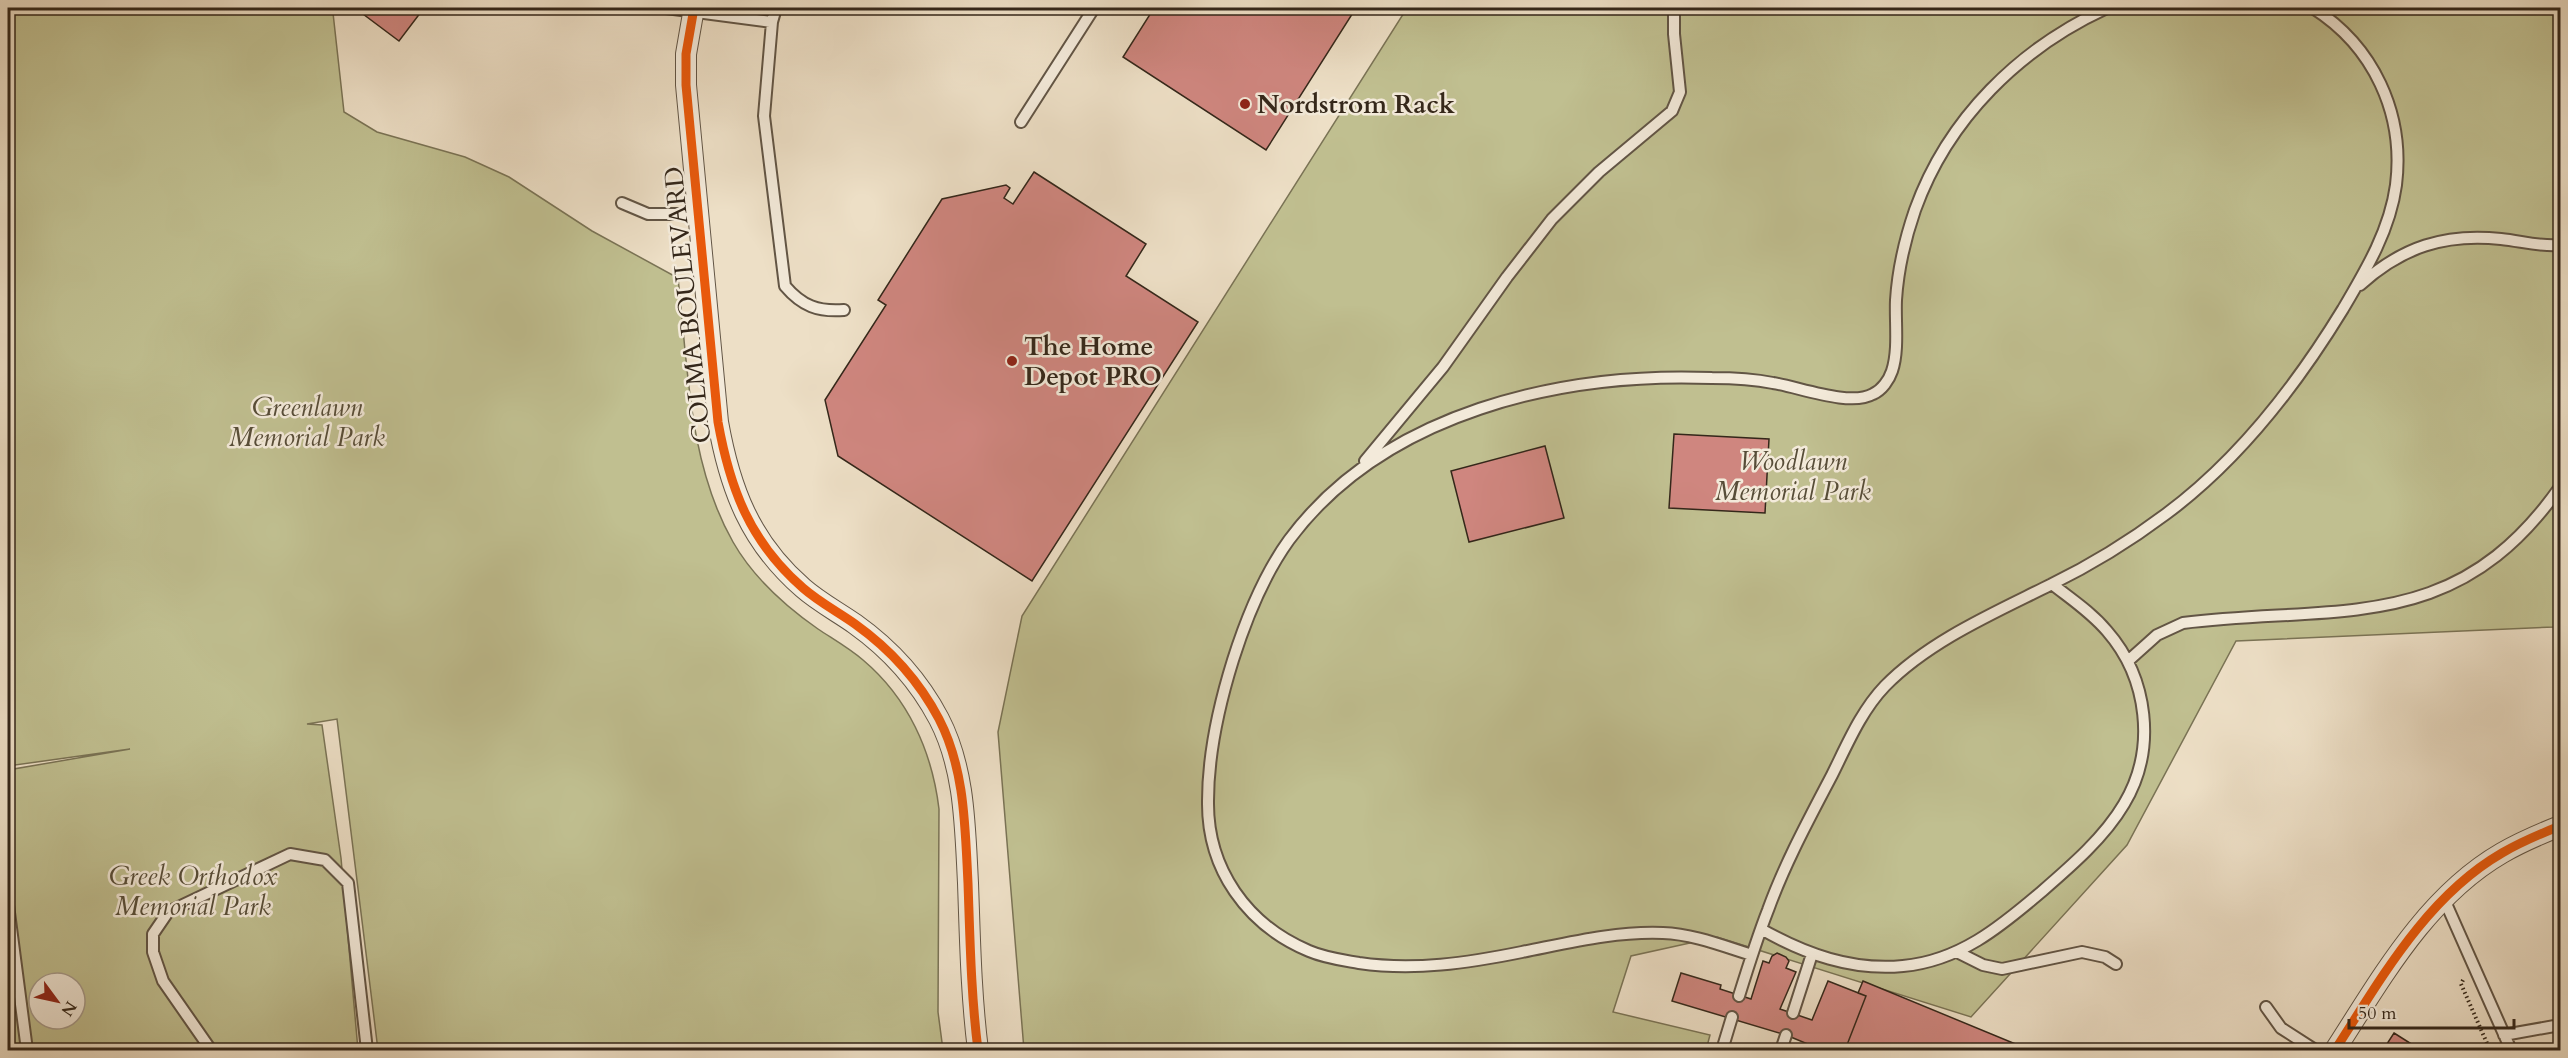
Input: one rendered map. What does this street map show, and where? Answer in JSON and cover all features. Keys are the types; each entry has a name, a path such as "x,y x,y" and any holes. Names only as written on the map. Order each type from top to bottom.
{"street":[{"name":"COLMA BOULEVARD","path":"693,9 686,54 686,85 718,422 725,461 737,498 754,531 778,563 804,588 879,642 899,662 939,718 951,746 963,807 973,1012 978,1050"},
{"path":"2337,1050 2380,980 2444,898 2500,854 2530,838 2560,826"}],"lane":[{"path":"601,8 623,8"},
{"path":"666,8 693,9 772,22"},
{"path":"776,8 772,22 764,116 785,286 796,299 825,312 844,310"},
{"path":"1021,122 1094,8"},
{"path":"1674,8 1674,34 1680,92 1672,111 1599,172 1552,219 1420,396 1346,482 1307,519 1276,561 1244,627 1221,700 1209,775 1208,820 1211,842 1219,864 1238,899 1266,926 1320,956 1396,967 1446,964 1581,940 1644,933 1675,934 1752,955"},
{"path":"1346,482 1400,444 1446,422 1518,398 1576,386 1650,378 1714,378 1770,382 1849,398 1860,399 1871,396 1880,390 1892,372 1896,299 1902,256 1916,208 1940,157 1971,110 2012,68 2058,33 2107,8"},
{"path":"1739,996 1777,888 1812,813 1874,699 1897,675 1935,648 1985,618 2052,584 2132,538 2200,486 2238,449 2286,394 2310,361 2352,294 2378,245 2392,206 2397,165 2395,128 2383,89 2363,52 2330,18 2313,8"},
{"path":"622,203 648,214 698,214"},
{"path":"2352,294 2379,269 2399,255 2436,242 2487,238 2560,245"},
{"path":"2127,661 2157,635 2183,623 2367,609 2430,594 2465,578 2500,555 2531,525 2560,487"},
{"path":"1761,929 1812,954 1852,964 1890,967 1933,960 1957,952 1993,930 2053,882 2095,840 2124,805 2139,769 2145,733 2141,696 2127,661 2108,632 2096,619 2052,584"},
{"path":"208,1050 163,981 153,952 153,934 168,912 290,854 326,860 348,884 367,1050"},
{"path":"2444,898 2511,1050"},
{"path":"8,905 27,1050"},
{"path":"1957,952 1983,965 2002,969 2082,952 2105,957 2116,964"},
{"path":"1793,1013 1812,954"},
{"path":"2266,1007 2281,1028 2314,1050"},
{"path":"1722,1050 1732,1017"},
{"path":"2504,1035 2560,1025"},
{"path":"1781,1050 1786,1035"}],"green space":[{"name":"Greenlawn Memorial Park","path":"8,8 324,8 333,13 344,112 377,132 465,157 509,177 592,231 678,278 692,413 698,447 718,512 733,542 750,567 782,601 858,656 879,675 905,709 924,746 936,788 939,809 938,1012 943,1050 378,1050 337,719 307,724 322,725 341,858 358,1050 8,1050 8,770 130,749 8,766"},
{"name":"Woodlawn Memorial Park","path":"1407,8 2560,8 2560,618 2554,627 2236,641 2127,845 1971,1017 1717,937 1631,956 1613,1012 1710,1035 1706,1050 1024,1050 998,732 1022,616"}],"building":[{"path":"355,8 424,8 399,41"},
{"name":"Nordstrom Rack","path":"1154,8 1356,8 1266,150 1123,57"},
{"name":"The Home Depot PRO","path":"1034,172 1146,244 1126,276 1198,322 1032,581 838,456 825,400 886,305 878,300 942,199 1006,185 1010,188 1004,198 1013,204"},
{"path":"1674,434 1769,439 1765,513 1669,508"},
{"path":"1545,446 1564,518 1469,542 1451,471"},
{"path":"1777,953 1789,961 1786,968 1796,972 1780,1009 1812,1020 1828,981 1866,996 1845,1050 1822,1050 1786,1035 1672,1001 1681,973 1721,985 1720,989 1751,999 1763,961 1769,963 1772,956"},
{"path":"1863,981 2030,1050 1845,1050 1866,996 1858,993"},
{"path":"2394,1033 2421,1050 2383,1050"}],"cycle path":[{"path":"694,8 686,54 686,85 718,422 729,470 745,513 769,552 803,588 855,624 892,655 931,705 948,738 962,799 972,988 978,1050"},
{"path":"2335,1050 2407,941 2450,892 2475,871 2502,853 2560,826"}],"place":[{"name":"Nordstrom Rack","path":"1245,104"},
{"name":"The Home Depot PRO","path":"1012,361"}],"park label":[{"name":"Greek Orthodox Memorial Park","path":"193,891"}]}
